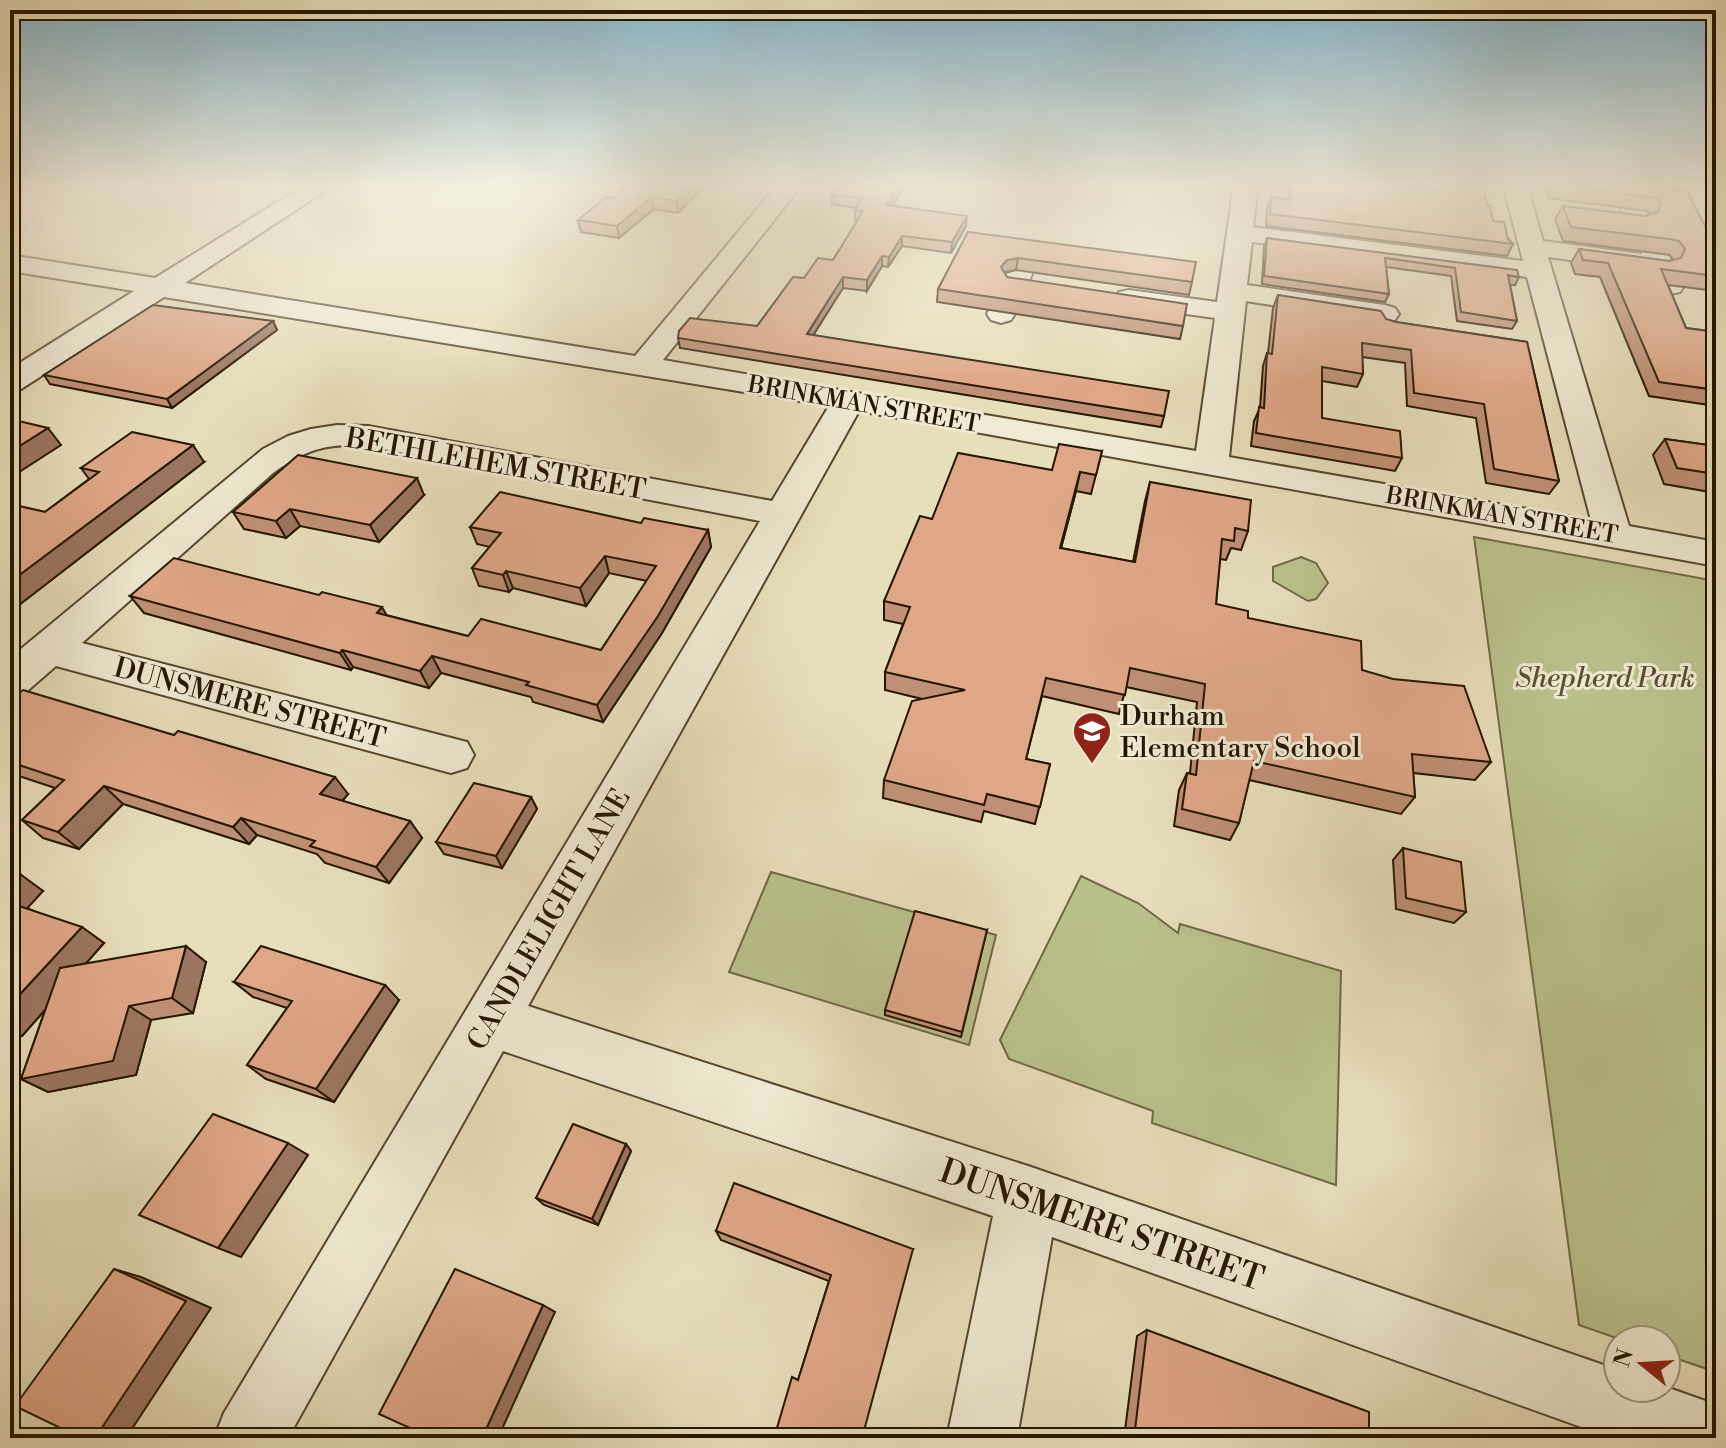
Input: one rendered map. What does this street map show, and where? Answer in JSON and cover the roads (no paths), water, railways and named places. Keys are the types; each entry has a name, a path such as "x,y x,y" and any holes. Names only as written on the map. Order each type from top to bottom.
{"street":[{"path":"10,382 214,253"},
{"path":"642,367 735,253"},
{"path":"1001,314 1028,253"},
{"path":"1211,465 1238,253"},
{"path":"1430,253 1535,256"},
{"path":"1515,253 1665,275 1651,253"},
{"path":"1535,253 1548,347 1613,535"},
{"name":"BRINKMAN STREET","path":"10,263 849,400 1716,554"},
{"path":"1016,281 1046,286"},
{"path":"1108,295 1232,302 1394,321"},
{"name":"CANDLELIGHT LANE","path":"249,1438 849,400"},
{"name":"BETHLEHEM STREET","path":"10,682 261,466 288,446 315,435 368,436 781,514"},
{"name":"DUNSMERE STREET","path":"49,649 451,755"},
{"name":"DUNSMERE STREET","path":"489,1020 1028,1197 1711,1438"},
{"path":"982,1438 1028,1197"}],"place":[{"name":"Durham Elementary School","path":"1092,765"}],"park label":[{"name":"Shepherd Park","path":"1605,677"}]}
